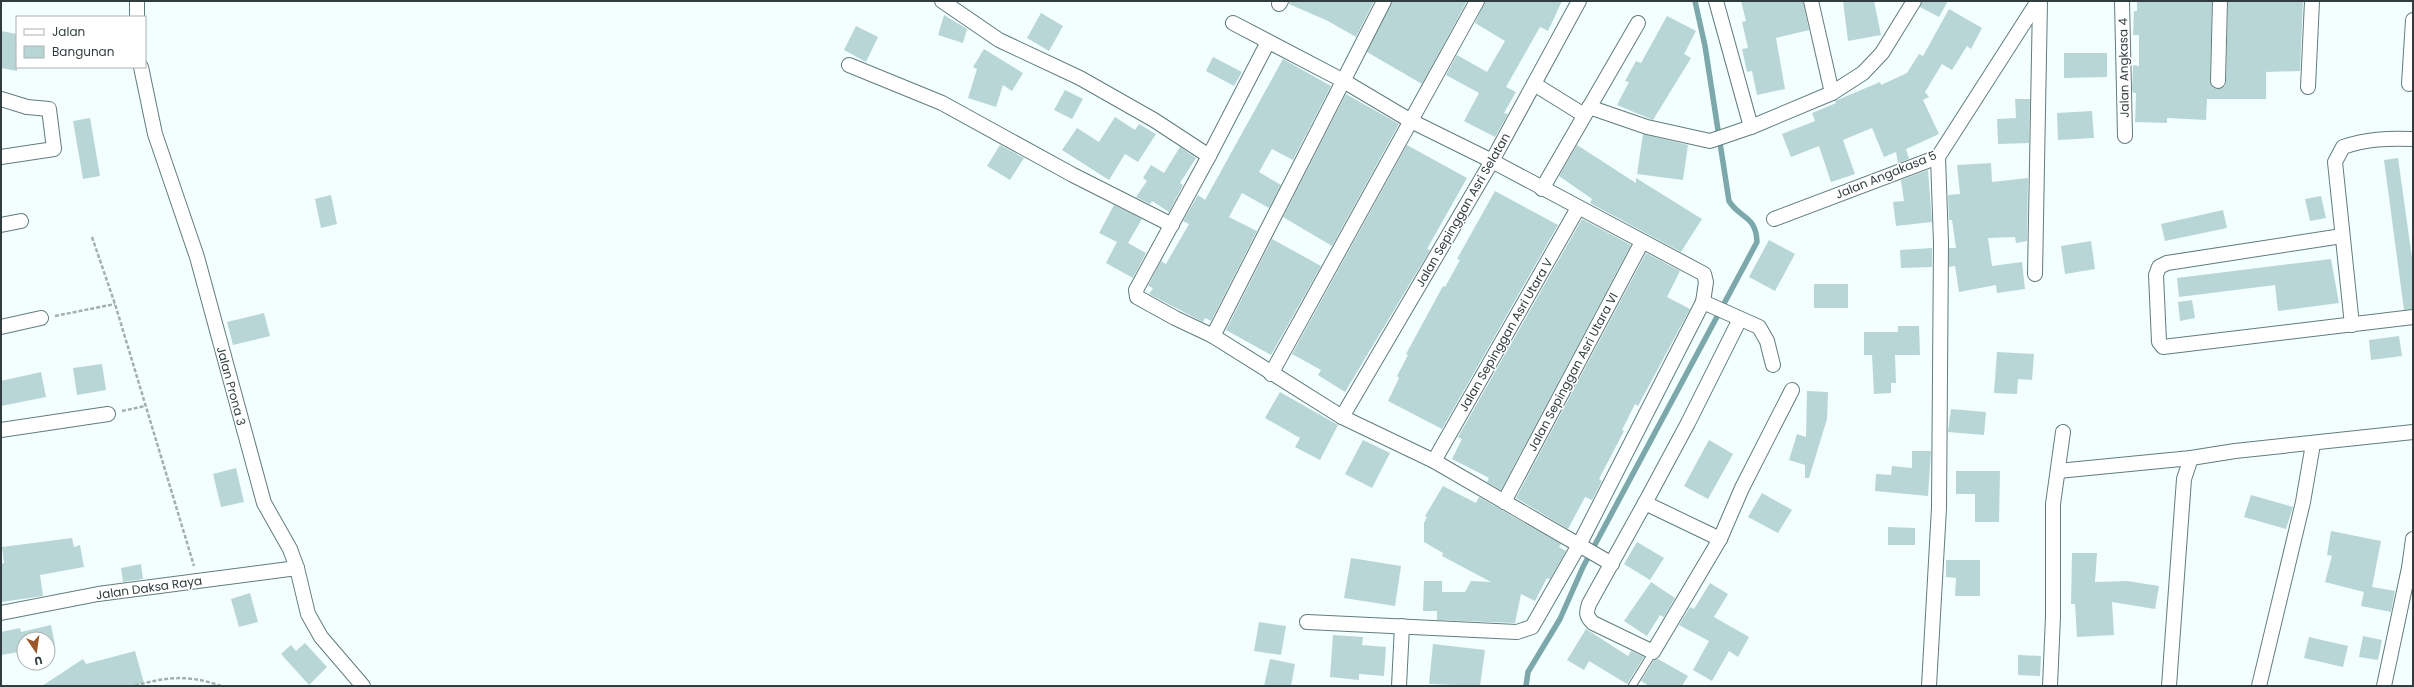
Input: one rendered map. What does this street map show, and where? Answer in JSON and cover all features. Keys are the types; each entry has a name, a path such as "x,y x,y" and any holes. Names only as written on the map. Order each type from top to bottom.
{"street":[{"path":"137,1 137,16"},
{"path":"942,1 999,40 1080,78 1154,120 1209,156"},
{"path":"1213,336 1342,80 1384,1"},
{"path":"1271,374 1477,1"},
{"name":"Jalan Sepinggan Asri Selatan","path":"1342,417 1492,161 1579,1"},
{"path":"1716,1 1751,127"},
{"path":"1811,1 1832,93"},
{"path":"1902,1 1907,15"},
{"path":"1534,84 1586,111 1647,127 1710,141 1751,127 1832,93 1863,73 1882,53 1907,15 1914,1"},
{"path":"2035,274 2039,1"},
{"name":"Jalan Angakasa 5","path":"1774,220 1938,157 2039,1"},
{"name":"Jalan Angkasa 4","path":"2122,1 2125,136"},
{"path":"2218,81 2220,1"},
{"path":"2308,87 2312,1"},
{"path":"2409,84 2413,20"},
{"path":"1542,189 1638,23"},
{"path":"1233,24 1342,80 1411,121 1492,161 1704,274 1706,282 1703,302 1580,546 1532,627 1517,632 1503,632 1307,622"},
{"path":"1268,42 1209,156 1136,290 1137,297 1175,318 1213,336 1271,374 1342,417 1434,461 1610,562"},
{"path":"849,65 942,103 1073,175 1172,225"},
{"name":"Jalan Prona 3","path":"141,68 155,134 197,257 264,503 290,549 297,568 308,614 321,637 363,686"},
{"path":"1,100 27,107 49,108 54,149 1,157"},
{"path":"2352,325 2335,162 2343,147 2363,140 2385,137 2413,139"},
{"path":"1929,686 1939,508 1941,243 1938,157"},
{"name":"Jalan Sepinggan Asri Utara V","path":"1434,461 1578,208"},
{"path":"1,225 21,221"},
{"path":"2342,236 2167,263 2159,267 2156,275 2159,342 2163,347 2413,317"},
{"name":"Jalan Sepinggan Asri Utara VI","path":"1504,502 1642,242"},
{"path":"1703,302 1759,327 1763,333 1773,365"},
{"path":"1,327 41,318"},
{"path":"1740,319 1688,423 1610,562 1589,604 1587,617 1593,623 1652,652 1720,539 1742,488 1792,390"},
{"path":"1,430 108,414"},
{"path":"2050,686 2053,616 2053,504 2063,432"},
{"path":"2058,471 2191,458 2235,451 2313,444 2413,432"},
{"path":"2259,686 2303,502 2313,444"},
{"path":"2169,686 2184,479 2191,458"},
{"path":"1645,502 1720,539"},
{"path":"2384,686 2410,568 2413,539"},
{"name":"Jalan Daksa Raya","path":"1,613 98,594 297,568"},
{"path":"1399,686 1402,626"}],"lane":[{"path":"1632,686 1652,652"}],"path":[{"path":"92,236 115,304 198,581"},
{"path":"41,318 115,304"},
{"path":"108,414 145,406"},
{"path":"135,686 159,678 184,677 204,680 221,686"}],"building":[{"path":"1289,1 1374,1 1356,37 1328,21 1289,4"},
{"path":"1392,1 1467,1 1422,84 1367,52"},
{"path":"1485,1 1562,1 1548,31 1540,27 1506,87 1516,92 1504,113 1508,114 1495,137 1464,121 1479,93 1446,75 1457,55 1487,72 1505,41 1475,23"},
{"path":"1741,1 1803,1 1809,30 1776,38 1785,89 1757,95 1752,71 1747,72 1742,49 1748,48 1742,22 1746,21"},
{"path":"1843,1 1874,1 1881,35 1848,41"},
{"path":"1922,1 1948,1 1939,17 1920,7"},
{"path":"2137,1 2212,1 2210,81 2213,88 2218,89 2225,86 2226,81 2228,1 2303,1 2300,71 2266,72 2266,99 2207,99 2206,120 2167,118 2167,123 2135,122 2136,93 2133,93 2132,89 2133,65 2139,66 2139,35 2133,35 2134,11 2137,11"},
{"path":"1949,9 1982,28 1971,49 1967,46 1952,70 1942,64 1925,92 1929,97 1923,100 1939,134 1906,149 1909,159 1898,163 1896,152 1884,157 1872,128 1843,140 1855,174 1831,182 1819,146 1791,157 1782,134 1815,121 1812,113 1836,103 1835,101 1880,82 1881,85 1907,73 1919,54 1923,56"},
{"path":"1041,13 1063,26 1049,51 1027,38"},
{"path":"944,15 967,29 963,43 938,35"},
{"path":"1667,16 1696,31 1684,54 1691,58 1653,120 1617,105 1629,82 1625,81 1636,61 1641,63"},
{"path":"856,26 878,37 866,62 844,50"},
{"path":"1,31 16,34 17,71 1,68"},
{"path":"984,49 1023,73 1012,91 1003,85 996,107 968,98 977,69 973,67"},
{"path":"2064,53 2107,53 2107,77 2064,78"},
{"path":"1213,57 1242,72 1234,86 1206,71"},
{"path":"1283,59 1331,86 1293,160 1272,149 1259,172 1281,185 1269,208 1242,193 1229,217 1257,231 1211,321 1205,318 1203,322 1149,294 1153,288 1148,286 1161,261 1166,264 1189,224 1183,221 1198,195 1205,200"},
{"path":"1065,90 1083,99 1072,119 1054,110"},
{"path":"1346,94 1399,124 1332,246 1283,217"},
{"path":"2015,99 2030,99 2029,143 1998,144 1997,119 2016,118"},
{"path":"2092,111 2094,138 2058,140 2057,113"},
{"path":"1115,117 1135,130 1139,124 1156,134 1138,162 1125,154 1109,180 1062,150 1077,128 1099,142"},
{"path":"90,118 100,176 83,179 73,121"},
{"path":"1643,134 1688,145 1683,180 1637,174"},
{"path":"1000,145 1024,158 1010,180 987,166"},
{"path":"1407,145 1467,178 1427,249 1430,250 1345,392 1318,375 1321,370 1292,354"},
{"path":"1577,145 1636,183 1636,178 1702,219 1681,252 1590,203 1592,199 1559,176"},
{"path":"1180,147 1196,158 1180,183 1183,185 1169,212 1152,201 1150,204 1136,197 1147,181 1143,178 1151,165 1164,173"},
{"path":"2398,158 2413,265 2413,309 2404,310 2384,160"},
{"path":"1991,163 1992,182 2028,178 2027,241 2016,243 2015,237 1988,238 1992,266 2022,262 2025,289 1997,293 1996,285 1959,292 1955,266 1949,267 1949,248 1956,248 1952,220 1949,220 1948,195 1960,194 1957,165"},
{"path":"1928,170 1932,222 1896,226 1893,202 1904,201 1901,180"},
{"path":"1495,191 1558,225 1442,429 1388,401 1399,378 1397,376 1408,355 1406,354 1443,286 1445,287 1460,260 1457,259"},
{"path":"331,195 337,224 321,228 315,199"},
{"path":"2321,196 2326,218 2310,221 2305,199"},
{"path":"1114,205 1142,219 1128,243 1146,253 1133,278 1106,263 1117,242 1099,233"},
{"path":"2223,210 2227,228 2165,241 2161,224"},
{"path":"1582,219 1631,245 1501,490 1487,482 1489,478 1452,459 1462,439 1458,437"},
{"path":"1272,239 1321,266 1271,355 1226,330"},
{"path":"1769,240 1795,254 1775,291 1749,277"},
{"path":"2091,241 2095,269 2065,274 2061,246"},
{"path":"1932,248 1932,267 1901,268 1900,250"},
{"path":"1646,253 1680,271 1667,297 1690,309 1638,406 1635,404 1622,430 1624,431 1599,479 1602,481 1592,500 1585,497 1568,529 1516,498"},
{"path":"2331,259 2339,303 2278,311 2275,285 2179,297 2177,278"},
{"path":"1814,284 1848,284 1848,308 1814,308"},
{"path":"2192,300 2195,318 2180,321 2178,302"},
{"path":"264,313 270,336 233,345 227,322"},
{"path":"1898,326 1919,326 1920,355 1895,355 1896,383 1891,383 1891,393 1874,394 1872,355 1864,355 1864,332 1898,332"},
{"path":"2399,336 2402,356 2371,360 2369,340"},
{"path":"1997,352 2034,354 2032,380 2018,379 2017,394 1994,393"},
{"path":"102,364 106,390 77,395 73,368"},
{"path":"41,372 46,397 1,406 1,381"},
{"path":"1807,391 1828,392 1827,419 1809,478 1805,478 1805,465 1789,460 1797,434 1806,437"},
{"path":"1280,392 1338,425 1320,460 1295,447 1300,438 1265,418"},
{"path":"1951,409 1986,412 1984,435 1948,432"},
{"path":"1363,440 1390,453 1372,488 1345,474"},
{"path":"1709,440 1733,454 1708,499 1684,486"},
{"path":"1912,451 1931,451 1928,496 1875,491 1876,474 1891,475 1892,466 1912,468"},
{"path":"236,468 244,502 221,507 213,474"},
{"path":"1956,471 2000,471 1999,522 1975,522 1975,494 1956,494"},
{"path":"1443,486 1476,503 1479,497 1561,544 1559,547 1566,551 1550,579 1547,578 1535,601 1521,594 1515,623 1437,620 1437,611 1423,611 1424,581 1442,581 1442,592 1465,592 1471,581 1491,582 1442,556 1443,553 1424,542 1424,523 1427,517 1425,516"},
{"path":"1762,493 1792,510 1778,533 1748,517"},
{"path":"2251,495 2293,507 2286,529 2244,517"},
{"path":"1888,527 1915,528 1915,545 1888,545"},
{"path":"2331,531 2381,541 2372,587 2395,591 2391,612 2361,606 2364,592 2325,582 2332,556 2327,555"},
{"path":"72,538 74,547 80,545 84,567 40,575 43,596 1,602 1,564 4,563 2,547"},
{"path":"1637,542 1664,558 1650,580 1624,564"},
{"path":"2072,553 2097,553 2095,582 2127,581 2159,586 2155,609 2112,602 2114,635 2077,637 2075,604 2071,604"},
{"path":"1351,558 1401,566 1395,606 1344,598"},
{"path":"1946,560 1980,560 1980,596 1955,596 1956,578 1946,577"},
{"path":"141,564 143,579 123,582 121,568"},
{"path":"1651,582 1675,598 1664,617 1660,615 1647,636 1624,621"},
{"path":"1710,583 1728,594 1714,617 1749,637 1738,657 1729,651 1712,681 1693,670 1709,641 1679,625 1690,607 1694,609"},
{"path":"250,593 258,622 239,627 231,599"},
{"path":"1259,622 1286,626 1281,655 1254,651"},
{"path":"51,625 52,631 25,631"},
{"path":"20,628 21,631 16,631 16,652 1,655 1,632"},
{"path":"1586,629 1628,656 1631,651 1644,657 1627,684 1589,661 1584,670 1567,660"},
{"path":"1333,635 1363,637 1362,645 1386,647 1384,676 1359,674 1359,680 1330,677"},
{"path":"2363,636 2382,640 2378,660 2359,657"},
{"path":"2309,637 2348,646 2343,667 2304,658"},
{"path":"305,643 327,667 309,685 281,654 291,645 296,651"},
{"path":"1433,644 1485,650 1480,686 1429,684"},
{"path":"135,651 144,683 132,686 42,686 83,659 86,664"},
{"path":"2018,655 2041,656 2040,676 2018,675"},
{"path":"1270,659 1295,664 1291,686 1264,686"},
{"path":"1658,659 1688,676 1682,686 1649,686 1641,681 1654,660"}],"waterway":[{"path":"1526,686 1528,672 1560,619 1583,567 1757,242 1756,233 1751,222 1733,207 1729,201 1705,46 1695,1"}]}
